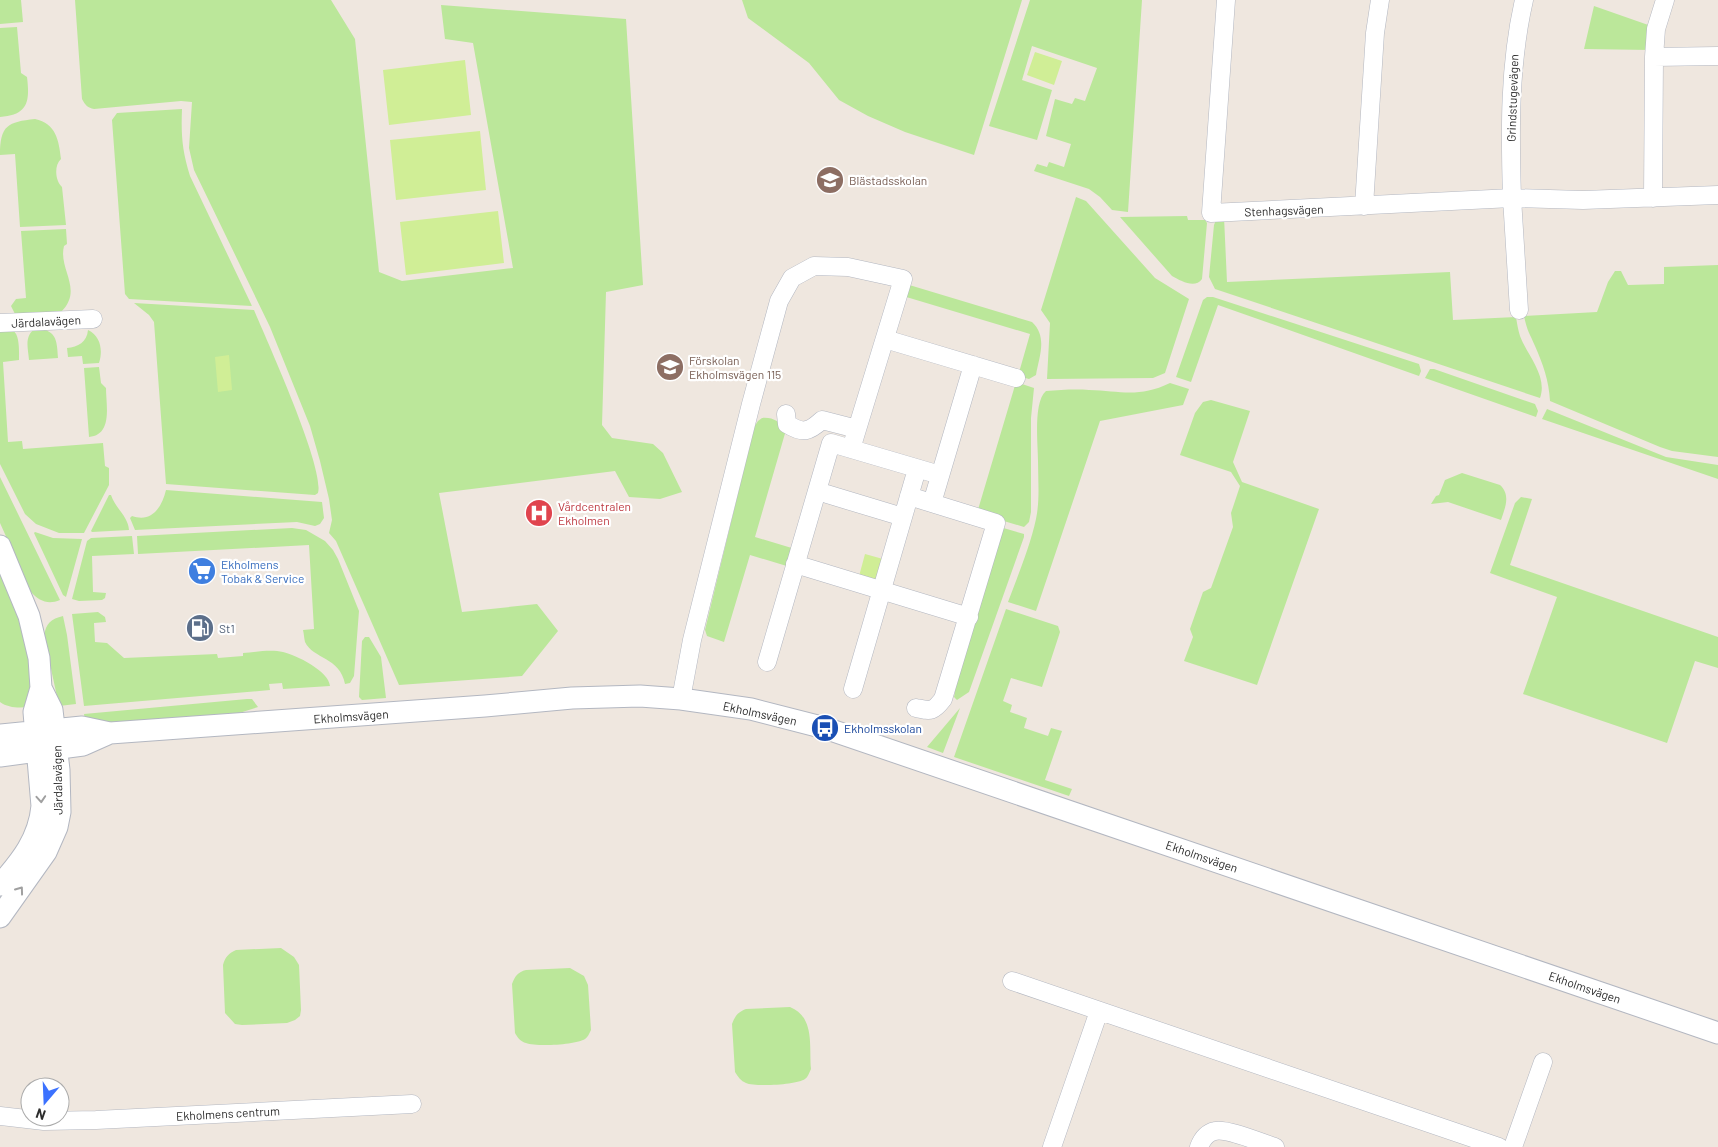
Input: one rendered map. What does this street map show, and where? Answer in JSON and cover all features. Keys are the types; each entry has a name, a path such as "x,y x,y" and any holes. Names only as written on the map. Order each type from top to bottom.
{"street":[{"name":"Stenhagsvägen","path":"1226,0 1211,213 1364,206"},
{"path":"1380,0 1375,33 1364,206 1512,198 1583,200 1718,195"},
{"name":"Grindstugevägen","path":"1519,310 1512,198 1510,125 1514,52 1524,0"},
{"path":"1653,198 1654,57 1656,29 1665,0"},
{"path":"1654,57 1718,56"},
{"path":"681,699 692,640 751,404 779,301 792,278 814,266 848,267 903,279 851,449"},
{"name":"Järdalavägen","path":"0,324 93,319"},
{"path":"885,339 1016,378"},
{"path":"932,503 973,365"},
{"path":"786,414 787,424 803,432 814,428 822,420 857,429"},
{"path":"767,662 831,443 940,475"},
{"path":"853,689 917,469"},
{"path":"817,491 903,516"},
{"path":"909,496 996,523 943,699 936,708 929,711 916,708"},
{"name":"Järdalavägen","path":"0,546 29,616 38,658 41,688 34,712 46,739 60,812 52,841 39,864 0,917"},
{"path":"796,564 968,617"},
{"name":"Ekholmsvägen","path":"0,735 46,739 83,745 110,733 572,698 640,696 681,699 751,709 825,728 1718,1033"},
{"name":"Järdalavägen","path":"0,886 32,844 41,819 46,739"},
{"name":"Ekholmsvägen","path":"0,756 46,739"},
{"path":"1012,982 1499,1147"},
{"path":"1052,1147 1099,1011"},
{"path":"1513,1147 1543,1062"},
{"name":"Ekholmens centrum","path":"70,1120 150,1118 412,1104"},
{"name":"Ekholmens centrum","path":"0,1116 20,1118"},
{"name":"Ekholmens centrum","path":"0,1129 20,1125"},
{"path":"1200,1147 1207,1134 1215,1130 1225,1130 1276,1147"}],"green space":[{"path":"0,0 21,0 23,22 0,24"},
{"path":"75,0 331,0 355,39 379,272 402,281 513,268 473,43 445,39 441,5 626,19 643,285 606,292 602,425 612,438 653,444 663,453 682,492 660,499 629,497 615,471 439,493 462,612 537,604 558,631 522,676 399,685 336,541 329,533 332,520 329,499 310,426 270,327 194,170 189,148 192,102 181,101 94,109 87,106 82,99"},
{"path":"742,0 1022,0 974,155 905,132 868,116 839,100 809,63 748,18"},
{"path":"1030,0 1142,0 1128,212 1112,210 1100,197 1089,189 1034,171 1037,164 1047,167 1049,162 1064,167 1071,144 1046,136 1055,99 1072,104 1075,98 1085,101 1097,68 1032,46 1022,80 1052,90 1037,140 989,126"},
{"path":"1594,6 1654,27 1651,50 1584,49"},
{"path":"17,27 21,73 27,77 27,100 22,110 9,116 0,117 0,28"},
{"path":"1035,52 1062,61 1054,85 1027,75"},
{"path":"465,60 471,115 389,125 383,70"},
{"path":"182,109 183,142 190,176 252,306 129,299 125,294 112,120 117,113"},
{"path":"35,119 48,124 57,139 61,159 57,165 56,173 62,187 66,225 20,227 15,154 0,155 0,145 7,127 18,122"},
{"path":"480,131 486,190 396,200 390,140"},
{"path":"1076,197 1086,201 1155,278 1189,299 1165,373 1153,378 1047,379 1050,323 1041,310"},
{"path":"498,211 504,263 406,275 400,222"},
{"path":"1187,216 1188,220 1205,220 1207,223 1202,279 1192,284 1172,276 1120,217"},
{"path":"1224,217 1227,282 1450,272 1453,320 1516,317 1520,336 1539,374 1542,390 1540,398 1215,289 1209,277 1214,225 1216,220"},
{"path":"66,229 67,244 64,246 63,255 70,287 67,304 61,312 15,314 11,306 16,299 26,298 21,231"},
{"path":"1718,265 1718,457 1672,451 1660,447 1550,401 1545,373 1527,329 1524,316 1597,312 1608,282 1615,271 1621,271 1628,285 1664,284 1664,267"},
{"path":"906,284 1032,322 1040,334 1041,341 1036,375 1029,379 1018,376 1030,334 903,296"},
{"path":"1207,297 1213,297 1419,364 1421,371 1419,376 1218,305 1191,382 1176,377 1203,300"},
{"path":"134,303 254,310 304,432 318,479 318,493 315,495 166,484 154,322 149,315"},
{"path":"35,329 42,329 54,336 58,358 29,360 28,339"},
{"path":"88,330 96,336 100,344 101,354 99,363 83,364 82,356 68,357 67,348 84,341"},
{"path":"0,331 13,331 17,336 19,344 19,360 3,362 8,442 22,441 23,449 103,443 105,466 109,468 109,485 84,533 59,533 36,524 25,514 0,464"},
{"path":"229,355 232,390 218,392 215,357"},
{"path":"99,367 101,383 106,388 107,418 102,431 97,435 89,437 84,368"},
{"path":"1430,369 1535,404 1538,411 1536,417 1425,378"},
{"path":"1016,382 1034,388 1031,418 1031,512 1029,522 1024,527 977,513"},
{"path":"1170,383 1189,389 1183,405 1100,421 1036,611 1008,602 1027,550 1037,512 1037,424 1039,404 1042,396 1046,391 1062,390 1149,391"},
{"path":"1211,400 1250,411 1233,462 1242,482 1319,509 1257,685 1184,661 1193,637 1190,629 1203,592 1211,588 1233,527 1231,513 1240,486 1231,472 1180,455 1195,413 1203,402"},
{"path":"1547,409 1666,457 1718,465 1718,479 1542,419"},
{"path":"762,418 770,418 776,421 786,430 755,537 795,549 790,567 750,555 724,642 707,636 705,630 754,427"},
{"path":"1462,473 1500,485 1506,497 1501,520 1448,502 1431,504 1436,496 1439,495 1445,480"},
{"path":"0,477 60,600 44,601 37,598 31,592 0,523"},
{"path":"166,490 322,502 324,518 320,524 315,526 297,522 135,530 130,518 132,516 145,517 155,512 162,502"},
{"path":"109,495 111,495 124,516 129,530 92,532 91,531"},
{"path":"1521,497 1532,499 1510,565 1718,637 1718,668 1695,661 1667,743 1523,694 1557,597 1490,573 1515,503"},
{"path":"1000,527 1024,534 1024,537 969,692 957,700 954,697 955,692 951,691"},
{"path":"292,528 306,530 325,541 333,550 359,611 354,676 350,683 345,684 338,668 314,652 305,642 303,630 314,629 309,545 138,554 137,536"},
{"path":"35,532 53,538 82,539 66,597 63,595"},
{"path":"132,536 134,554 92,556 93,592 106,593 105,598 102,600 79,601 72,599 87,541 91,538"},
{"path":"865,554 883,559 876,585 858,580"},
{"path":"0,563 28,642 33,685 29,707 14,707 0,702"},
{"path":"1006,609 1058,626 1060,632 1042,687 1011,678 1003,701 1012,705 1010,712 1027,718 1024,728 1048,736 1051,728 1062,731 1045,780 1072,789 1069,796 954,757"},
{"path":"98,612 105,617 106,622 94,623 95,642 107,643 124,658 217,654 218,658 243,656 243,653 278,651 296,656 311,664 324,675 330,686 283,689 282,683 269,684 270,690 84,706 72,614"},
{"path":"63,616 76,704 59,706 44,636 50,622"},
{"path":"365,637 369,637 381,657 386,698 362,700 359,697 362,641"},
{"path":"252,699 258,707 236,714 126,725 85,720 84,714"},
{"path":"960,708 943,753 927,747"},
{"path":"281,948 294,957 299,965 300,1016 287,1023 235,1024 225,1013 223,965 226,958 236,950"},
{"path":"570,968 584,976 588,985 591,1030 588,1036 573,1043 556,1045 538,1045 522,1042 515,1033 512,984 516,977 519,973 526,970"},
{"path":"790,1007 804,1018 807,1025 811,1069 808,1076 801,1081 776,1085 758,1085 744,1082 735,1072 732,1024 736,1017 741,1011 746,1009"}],"place":[{"name":"Blästadsskolan","path":"830,180"},
{"name":"Förskolan Ekholmsvägen 115","path":"670,367"},
{"name":"Vårdcentralen Ekholmen","path":"539,513"},
{"name":"Ekholmens Tobak & Service","path":"202,571"},
{"name":"St1","path":"200,628"},
{"name":"Ekholmsskolan","path":"825,728"}]}
